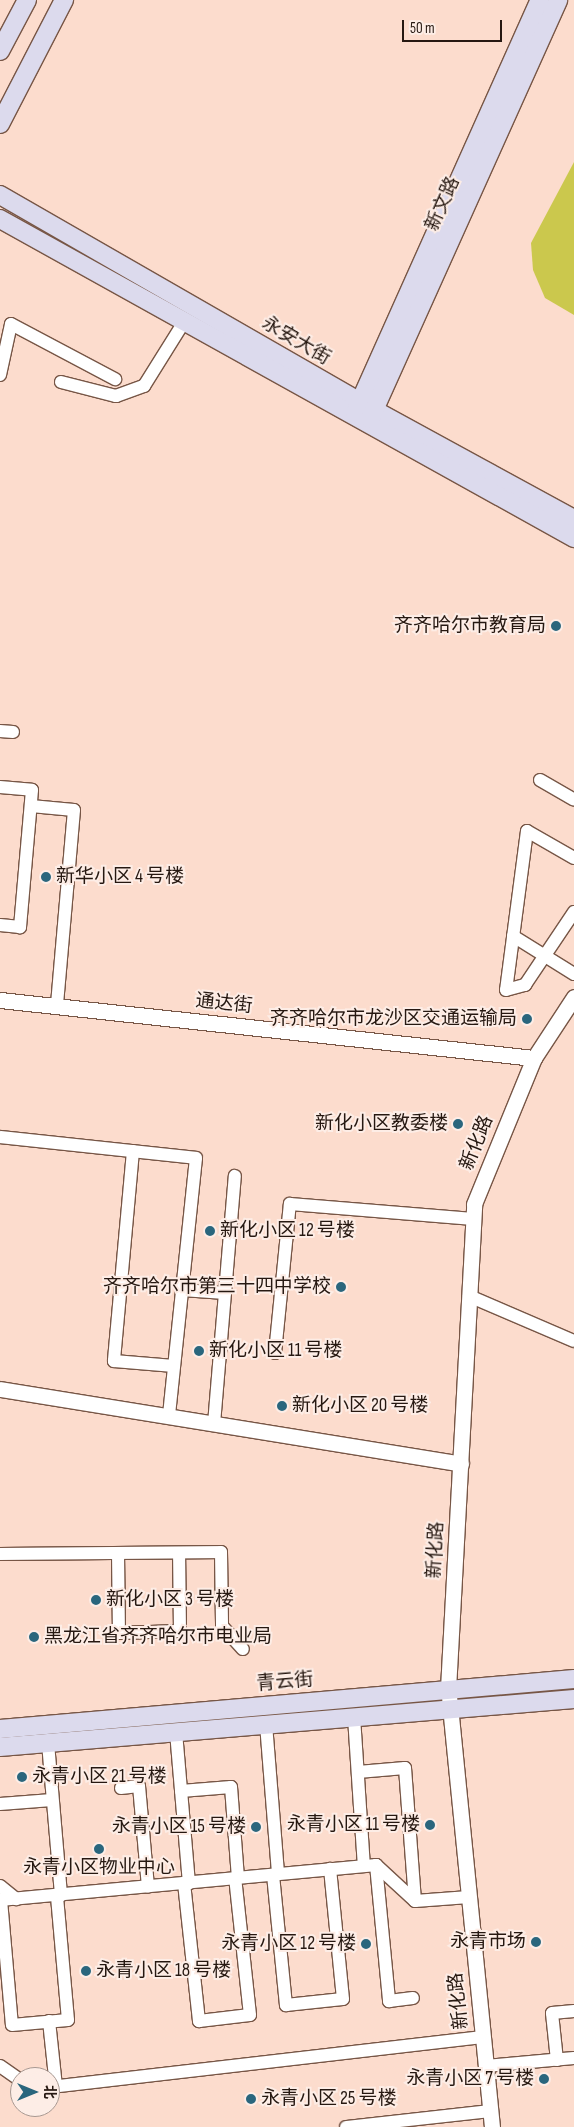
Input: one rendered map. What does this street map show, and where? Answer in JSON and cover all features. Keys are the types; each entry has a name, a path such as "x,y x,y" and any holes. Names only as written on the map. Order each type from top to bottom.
{"main road":[{"path":"0,51 27,0"},
{"path":"0,124 64,0"},
{"name":"新文路","path":"364,413 540,0"},
{"name":"新文路","path":"364,413 558,0"},
{"name":"永安大街","path":"0,195 574,538"},
{"name":"永安大街","path":"0,220 184,322 574,519"},
{"name":"青云街","path":"0,1729 574,1679"},
{"path":"0,1747 574,1699"}],"street":[{"path":"61,382 116,396 144,386 184,322"},
{"path":"0,375 11,324 115,378"},
{"path":"540,780 574,800"},
{"path":"0,787 32,790 20,927 0,925"},
{"path":"31,806 74,810 57,1006"},
{"path":"574,858 527,831 506,990 525,985 574,912"},
{"path":"513,936 574,974"},
{"name":"新化路","path":"492,2127 448,1689 474,1204 534,1058 574,997"},
{"name":"通达街","path":"0,1000 534,1058"},
{"path":"0,1137 196,1158 169,1416"},
{"path":"133,1151 114,1361 174,1366"},
{"path":"214,1424 235,1176"},
{"path":"276,1353 290,1204 473,1218"},
{"path":"182,1290 225,1294"},
{"path":"469,1296 574,1341"},
{"path":"0,1389 461,1464"},
{"path":"0,1554 220,1552 222,1626 243,1649"},
{"path":"118,1554 119,1633 180,1631 179,1553"},
{"path":"354,1717 358,1772 389,2000 413,1998"},
{"path":"266,1724 286,2005 344,1999 330,1869"},
{"path":"176,1732 199,2021 250,2015 237,1878 231,1787 181,1791"},
{"path":"48,1743 52,1800 59,1895 68,2020 12,2025 0,1900 16,1899 59,1895 148,1887 237,1878 276,1875 330,1869 370,1866 415,1901 469,1897"},
{"path":"358,1772 405,1768 415,1901"},
{"path":"121,1788 139,1786 148,1887"},
{"path":"0,1804 52,1800"},
{"path":"0,1886 16,1899"},
{"path":"557,2060 552,2013 574,2011"},
{"path":"49,2022 52,2067"},
{"path":"60,2086 483,2037"},
{"path":"486,2066 574,2058"},
{"path":"346,2127 491,2111"}],"shaded area":[{"path":"574,162 574,315 545,298 533,270 531,243"}],"place":[{"name":"齐齐哈尔市教育局","path":"556,626"},
{"name":"新华小区 4 号楼","path":"46,877"},
{"name":"齐齐哈尔市龙沙区交通运输局","path":"527,1019"},
{"name":"新化小区教委楼","path":"458,1124"},
{"name":"新化小区 12 号楼","path":"210,1231"},
{"name":"齐齐哈尔市第三十四中学校","path":"341,1287"},
{"name":"新化小区 11 号楼","path":"199,1351"},
{"name":"新化小区 20 号楼","path":"282,1406"},
{"name":"新化小区 3 号楼","path":"96,1600"},
{"name":"黑龙江省齐齐哈尔市电业局","path":"34,1637"},
{"name":"永青小区 21 号楼","path":"22,1777"},
{"name":"永青小区 11 号楼","path":"430,1825"},
{"name":"永青小区 15 号楼","path":"256,1827"},
{"name":"永青小区物业中心","path":"99,1849"},
{"name":"永青市场","path":"536,1942"},
{"name":"永青小区 12 号楼","path":"366,1944"},
{"name":"永青小区 18 号楼","path":"86,1971"},
{"name":"永青小区 7 号楼","path":"544,2079"},
{"name":"永青小区 25 号楼","path":"251,2099"}]}
